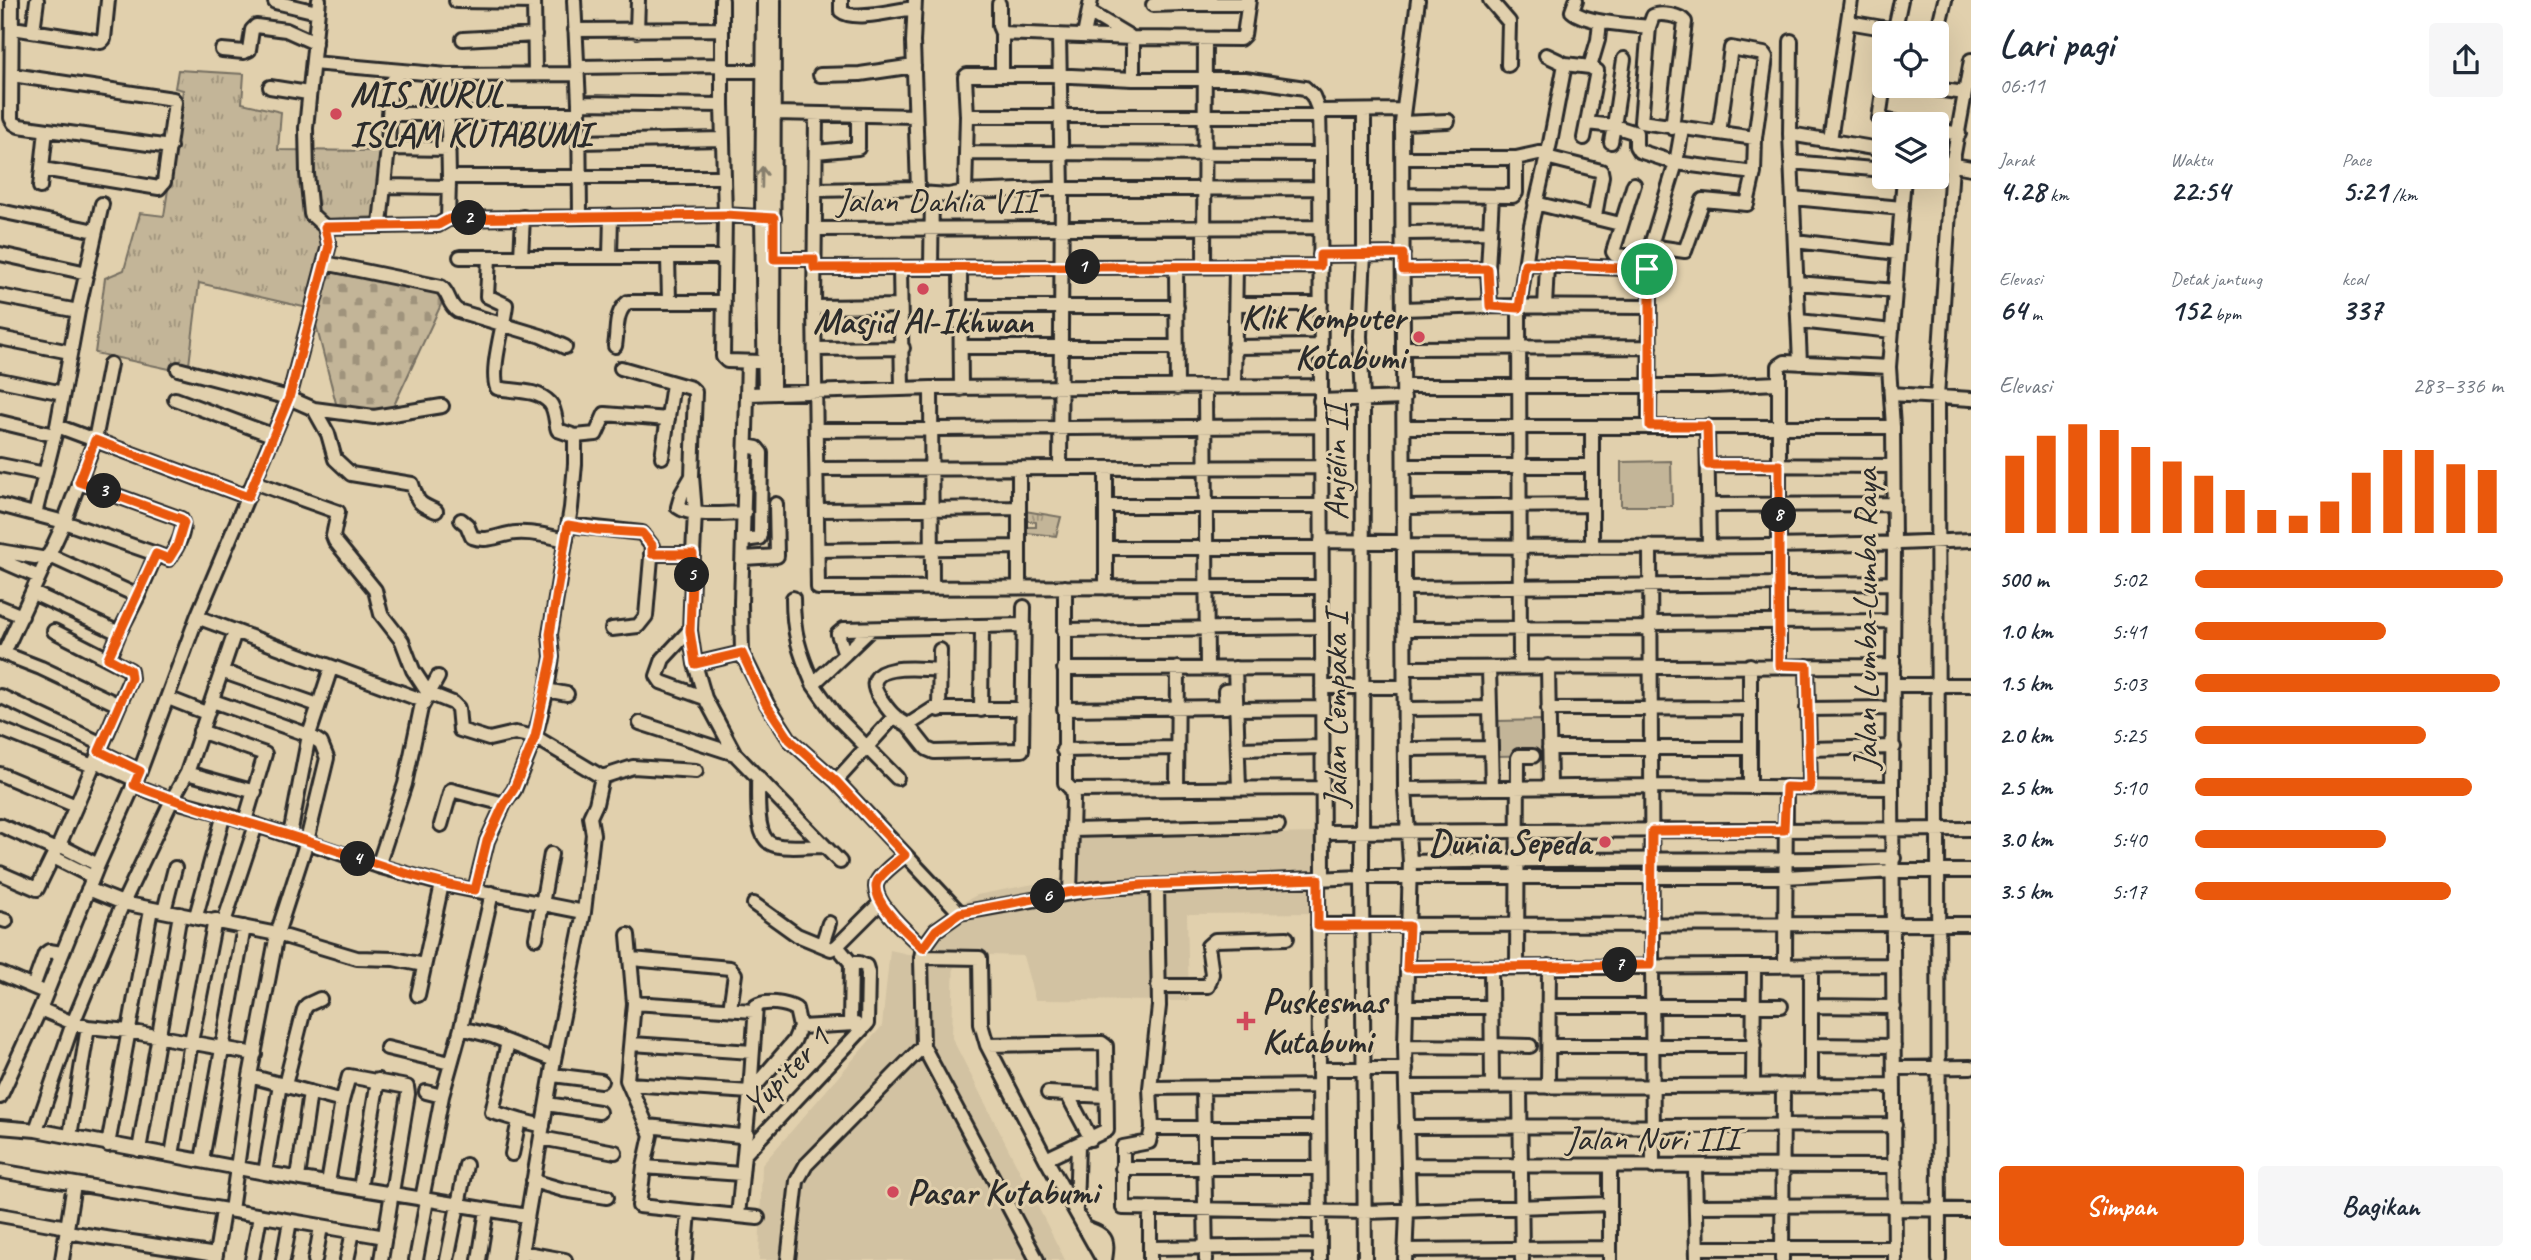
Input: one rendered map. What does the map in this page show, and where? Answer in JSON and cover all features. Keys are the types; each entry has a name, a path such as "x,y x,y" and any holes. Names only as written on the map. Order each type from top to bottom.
{"street":[{"path":"33,31 37,0"},
{"path":"13,28 101,41 104,39 108,0"},
{"path":"574,0 580,216"},
{"path":"637,31 638,0"},
{"path":"722,0 725,215 723,357 727,361 763,362"},
{"path":"764,0 775,113 768,217 774,259 769,392"},
{"path":"769,392 763,362 769,71 774,0"},
{"path":"841,0 841,11 847,15 878,14 914,4 915,116 920,193 933,195 1062,190 1319,188"},
{"path":"1418,0 1403,116 1405,789 1410,862 1405,1046 1409,1209 1405,1255 1610,1254 1610,1167"},
{"path":"1490,0 1509,22 1508,65"},
{"path":"1576,0 1573,13 1600,22 1649,27"},
{"path":"1830,139 1852,0"},
{"path":"1897,21 1901,0"},
{"path":"1940,21 1945,0"},
{"path":"456,1 534,1 535,73"},
{"path":"0,1097 47,993 136,779 197,617 289,398 325,263 329,246 325,227 311,214 309,201 306,128 318,6 275,2"},
{"path":"1002,33 1132,38 1243,38 1249,2 1153,5"},
{"path":"999,4 1002,74"},
{"path":"1084,36 1090,6 1132,38"},
{"path":"8,7 13,28 11,118 14,123 170,147"},
{"path":"1650,426 1648,257 1675,163 1677,128 1685,22 1681,18 1657,13 1653,16 1649,27 1640,119 1644,123 1677,128 1755,138"},
{"path":"1590,67 1600,22"},
{"path":"1847,22 1872,27"},
{"path":"222,50 249,50 256,26 286,30 315,43"},
{"path":"575,30 722,29"},
{"path":"463,40 535,35"},
{"path":"1059,35 1062,154 1060,468"},
{"path":"1132,38 1133,79"},
{"path":"1204,267 1205,39"},
{"path":"1791,41 1790,134 1800,363"},
{"path":"1525,264 1547,265 1648,257 1685,251 1701,202 1707,200 1747,204 1754,173 1755,138 1766,57 1760,51 1731,48 1719,133"},
{"path":"1546,55 1565,64 1590,67 1597,71 1584,138"},
{"path":"1611,142 1624,59"},
{"path":"1939,1260 1937,397 1952,165 1966,114 1965,93 1971,60"},
{"path":"313,63 447,75 722,68 769,71"},
{"path":"1520,667 1519,308 1535,203 1565,64"},
{"path":"820,75 860,74 914,66"},
{"path":"380,225 391,83 400,71"},
{"path":"12,75 173,99 175,102 164,182 159,188 42,169"},
{"path":"447,75 449,219"},
{"path":"965,192 965,77 971,75 1245,79 1305,88 1313,96 1319,113 1323,832 1318,926 1320,1260"},
{"path":"270,87 309,93"},
{"path":"1949,91 1965,93"},
{"path":"389,114 722,105"},
{"path":"967,116 1205,117 1364,111 1448,121"},
{"name":"Anjelin II","path":"1363,543 1360,336 1364,254 1364,111"},
{"path":"775,113 915,116"},
{"path":"816,115 814,307 818,588 1321,587"},
{"path":"816,152 858,148 858,115"},
{"path":"1587,123 1614,126 1636,133 1636,146 1642,153 1675,163 1754,173"},
{"path":"40,187 46,130"},
{"path":"1949,132 1959,134"},
{"path":"1790,134 1872,147"},
{"path":"579,142 723,139"},
{"path":"388,148 449,149"},
{"path":"966,153 1320,155"},
{"path":"1403,159 1516,158 1547,154 1601,171 1595,216"},
{"path":"1403,195 1515,195 1516,158"},
{"path":"1791,162 1872,169"},
{"path":"1949,164 1971,168"},
{"path":"385,186 580,178 724,177"},
{"path":"1633,184 1612,248 1615,255 1648,257"},
{"path":"816,190 918,188"},
{"name":"Jalan Lumba-Lumba Raya","path":"1895,1254 1892,788 1894,544 1893,427 1889,367 1903,189"},
{"path":"931,267 933,195"},
{"path":"1490,306 1488,269 1492,196"},
{"path":"1793,198 1902,208"},
{"path":"1535,203 1620,224"},
{"path":"35,514 63,393 94,231 102,204"},
{"path":"0,211 94,231"},
{"path":"610,256 611,216"},
{"path":"325,227 438,225 449,219 523,217 768,217"},
{"path":"521,257 523,217"},
{"name":"Jalan Dahlia VII","path":"815,229 1319,227"},
{"path":"1403,233 1490,232"},
{"path":"1795,241 1898,253"},
{"path":"0,254 87,273"},
{"path":"774,259 900,268 1204,267 1320,260 1364,254 1403,254"},
{"path":"460,257 724,257"},
{"path":"668,257 669,300"},
{"path":"489,258 487,296 506,304 495,384 497,388 529,392 541,397 551,405 558,430 575,436 596,434 603,417 608,413 668,419"},
{"path":"325,263 441,287 446,291 453,308 458,311 541,336 565,347"},
{"path":"1545,307 1547,265"},
{"path":"1234,387 1236,266"},
{"path":"1176,267 1177,388"},
{"path":"900,268 902,388"},
{"path":"960,268 961,389"},
{"path":"1403,270 1488,269"},
{"path":"1797,283 1896,291"},
{"path":"0,296 78,311"},
{"path":"615,346 618,318 625,303 669,300 723,302"},
{"path":"1236,304 1321,304"},
{"path":"814,307 900,306"},
{"path":"960,307 1177,306"},
{"path":"1404,309 1490,306 1649,307"},
{"path":"1799,321 1892,331"},
{"path":"0,338 70,352"},
{"path":"961,347 1177,346"},
{"path":"1234,347 1320,346"},
{"path":"1403,348 1650,347"},
{"path":"815,349 902,348"},
{"path":"748,362 742,653 766,704 790,740 836,781 960,913"},
{"path":"110,364 95,440 64,522 33,593 2,653 41,668 119,705"},
{"path":"1779,665 1777,383 1780,364 1889,367"},
{"path":"621,368 691,388 695,392 692,476 682,493 678,507 695,512 745,513"},
{"path":"178,369 289,398 314,409 374,417 442,407"},
{"path":"0,380 63,393"},
{"path":"1320,401 1363,399 1404,392 1519,385 1777,383"},
{"path":"662,457 673,384"},
{"path":"749,394 902,388 1320,386"},
{"path":"931,388 932,587"},
{"path":"1205,388 1207,668"},
{"path":"1891,394 1971,399"},
{"path":"175,399 272,435"},
{"path":"314,409 341,466 351,474 412,484 415,498 422,505 436,511"},
{"path":"0,422 95,440 248,497"},
{"path":"816,430 1321,426"},
{"path":"1707,426 1709,546"},
{"path":"1405,427 1893,427"},
{"path":"1592,427 1592,547"},
{"path":"475,890 487,841 514,789 535,737 546,690 552,657 550,634 566,540 575,464 575,436"},
{"path":"744,540 759,538 761,534 761,453 758,448 746,446"},
{"path":"0,465 45,474"},
{"path":"1708,465 1893,466"},
{"path":"1405,466 1592,466"},
{"path":"817,469 1321,467"},
{"path":"1106,468 1106,588"},
{"path":"1018,469 1018,587"},
{"path":"0,505 64,522 169,559 184,527 181,519 79,482"},
{"path":"254,482 338,512 333,536 335,541 374,590 381,614 402,641 426,697"},
{"path":"744,558 777,556 776,504"},
{"path":"1709,505 1893,504"},
{"path":"1405,507 1592,505"},
{"path":"1106,506 1321,506"},
{"path":"818,510 1018,508"},
{"path":"695,512 690,631 695,664 705,698 735,754 840,862"},
{"path":"461,520 467,525 472,537 482,541 515,533 537,533 566,540"},
{"path":"568,525 642,533 652,545 646,617 638,626 612,629"},
{"path":"1107,548 1397,542 1405,547 1709,546 1894,544 1971,540"},
{"name":"Jalan Cempaka I","path":"1363,543 1365,1260"},
{"path":"1650,546 1653,1167"},
{"path":"818,550 1018,547"},
{"path":"0,551 48,557 138,596"},
{"path":"108,658 156,554"},
{"path":"652,554 693,554"},
{"path":"0,560 39,577"},
{"path":"1405,588 1893,583"},
{"path":"1065,587 1063,750 1065,783 1072,790 1070,892"},
{"path":"33,593 119,633"},
{"path":"793,598 793,626 798,649 813,684 835,715 897,778"},
{"path":"0,607 22,616"},
{"path":"940,670 889,670 879,674 874,681 874,688 894,718 908,725 928,749 934,752 1022,750 1024,607"},
{"path":"197,617 331,668 453,703 458,708 459,729 462,731 489,739 515,733 535,737 602,776 633,766 696,771"},
{"path":"1405,629 1893,621"},
{"path":"845,653 839,630 945,625 1024,625"},
{"path":"981,710 982,627"},
{"path":"1064,630 1321,628"},
{"path":"813,684 871,629"},
{"path":"0,873 37,890 131,678 130,670 54,631"},
{"path":"690,631 663,659 657,676 661,682 705,698"},
{"path":"36,1130 73,1023 123,902 187,773 235,632"},
{"path":"939,710 940,650"},
{"path":"695,664 742,653"},
{"path":"1750,665 1750,787"},
{"path":"1548,666 1550,786"},
{"path":"1807,666 1810,788"},
{"path":"1406,668 1894,666"},
{"path":"290,835 309,735 331,668"},
{"path":"1177,789 1178,668"},
{"path":"1235,668 1239,788"},
{"path":"1064,669 1321,668"},
{"path":"1489,668 1492,788"},
{"path":"221,671 318,705"},
{"path":"378,866 405,784 426,697 438,677"},
{"path":"1894,685 1971,685"},
{"path":"1322,687 1405,687"},
{"path":"546,690 568,694"},
{"path":"1063,709 1226,707 1225,691 1235,690"},
{"path":"0,696 172,800 442,884 584,912"},
{"path":"168,698 206,713"},
{"path":"0,1215 216,1257 237,1167 250,1076 277,934 307,841 327,758 321,743 309,735 213,701"},
{"path":"1235,709 1322,708"},
{"path":"1406,709 1490,708"},
{"path":"1548,709 1750,708"},
{"path":"1807,709 1894,708"},
{"path":"908,725 931,710 1023,709"},
{"path":"836,781 894,718"},
{"path":"640,723 735,754"},
{"path":"0,729 97,756"},
{"path":"172,1155 191,1042 220,921 251,823 255,792 265,754 200,732"},
{"path":"1239,749 1322,747"},
{"path":"1809,749 1894,747"},
{"path":"1063,750 1177,748"},
{"path":"1406,749 1491,748"},
{"path":"1549,748 1750,748"},
{"path":"1517,967 1518,757 1533,756"},
{"path":"187,773 255,792"},
{"path":"0,774 76,807"},
{"path":"565,1260 521,1256 554,1060 584,912 593,834 590,817 596,804 602,776"},
{"path":"758,777 760,829 764,839 773,845 822,846"},
{"path":"1405,789 1550,786 1892,788"},
{"path":"1785,965 1786,787"},
{"path":"1072,790 1322,788"},
{"path":"441,825 451,790 504,804"},
{"path":"196,916 224,814"},
{"path":"0,825 56,851 123,902 277,934 356,958 394,959 424,965"},
{"path":"1073,830 1278,825"},
{"path":"1323,832 1971,829"},
{"path":"536,938 551,854"},
{"path":"905,855 877,881 876,890 880,903 922,952 980,958 981,1024 987,1045 1084,1227 1104,1236 1104,1260"},
{"path":"1410,862 1518,859 1785,860 1894,864 1938,871 1971,871"},
{"path":"1037,1260 923,1046 922,952 936,930 960,913 1098,888 1362,877 1785,877 1894,864"},
{"path":"107,1145 128,1031 157,910 175,868"},
{"path":"418,996 442,884"},
{"path":"1123,1147 1149,1142 1152,1128 1150,1088 1159,1006 1157,885"},
{"path":"416,1260 442,1096 461,1028 492,893"},
{"path":"754,904 797,935 831,949 880,903"},
{"path":"139,1150 180,914"},
{"path":"822,945 829,923"},
{"path":"1318,926 1971,924"},
{"path":"202,1160 244,927"},
{"path":"628,935 634,1003 627,1080 651,1135 639,1206 758,1218"},
{"path":"1158,986 1208,986 1212,974 1208,946 1216,940 1287,938"},
{"path":"837,946 851,963 850,1024"},
{"path":"33,987 45,954 50,951 62,953"},
{"path":"632,959 730,968 734,974 730,1009"},
{"path":"800,1027 867,1024 866,966 851,963"},
{"path":"1407,968 1893,965"},
{"path":"1548,1087 1549,966"},
{"path":"1491,967 1492,1087"},
{"path":"1753,1085 1755,967"},
{"path":"1811,967 1811,1085"},
{"path":"0,973 47,993"},
{"path":"265,1174 282,1084 304,1010 307,1005 320,999"},
{"path":"738,1216 744,1155 743,1135 751,1092 754,1011 758,1003 762,1002 790,1006 796,1009 800,1027 794,1041 751,1092"},
{"path":"634,1003 754,1011"},
{"path":"1549,1006 1781,1006"},
{"path":"1811,1006 1894,1007"},
{"path":"1406,1007 1491,1007"},
{"path":"40,1009 88,1027 128,1031 255,1054"},
{"name":"Yupiter 1","path":"744,1155 867,1024"},
{"path":"70,1136 88,1027"},
{"path":"461,1028 554,1060"},
{"path":"508,1042 492,1112 519,1120 542,1132 615,1152"},
{"path":"632,1044 752,1052"},
{"path":"987,1045 1105,1044 1107,1130 1123,1147 1123,1208 1366,1212 1610,1204"},
{"path":"1811,1045 1894,1046"},
{"path":"788,1260 797,1181 806,1165 923,1046"},
{"path":"1405,1046 1530,1046"},
{"path":"1549,1046 1754,1046"},
{"path":"387,1048 450,1063"},
{"path":"1895,1068 1971,1067"},
{"path":"1319,1069 1406,1069"},
{"path":"553,1075 601,1081"},
{"path":"250,1076 342,1101"},
{"path":"328,1183 349,1076 407,1087 381,1260"},
{"path":"360,1188 378,1080"},
{"path":"629,1084 751,1092"},
{"path":"1782,1253 1783,1085"},
{"path":"1407,1087 1894,1085"},
{"path":"1150,1088 1319,1086"},
{"path":"1520,1087 1522,1254"},
{"path":"1203,1088 1206,1253"},
{"path":"298,1178 310,1092"},
{"path":"426,1092 442,1096"},
{"path":"1048,1093 1106,1096"},
{"path":"1067,1094 1091,1139"},
{"path":"547,1104 599,1112"},
{"path":"512,1154 519,1120"},
{"path":"1406,1128 1895,1125"},
{"path":"648,1126 743,1135"},
{"path":"0,1127 36,1130 265,1174 527,1216"},
{"path":"1152,1128 1319,1128"},
{"path":"1046,1159 1107,1130"},
{"path":"1076,1209 1078,1145"},
{"path":"447,1260 466,1165"},
{"name":"Jalan Nuri III","path":"1408,1165 1895,1166"},
{"path":"644,1167 741,1174"},
{"path":"1695,1167 1697,1254 1895,1254"},
{"path":"1122,1168 1319,1168"},
{"path":"0,1171 385,1237"},
{"path":"533,1181 564,1190 607,1197"},
{"path":"62,1260 74,1184"},
{"path":"1696,1206 1971,1210"},
{"path":"1149,1209 1150,1254 1320,1246"},
{"path":"479,1260 487,1210"},
{"path":"685,1260 689,1212"},
{"path":"252,1260 260,1216"},
{"path":"283,1260 290,1221"},
{"path":"315,1260 321,1227"},
{"path":"347,1260 353,1232"}],"shaded area":[{"path":"1317,833 1318,913 1187,914 1189,1001 1035,1000 1023,956 954,954 952,1038 1065,1260 759,1260 762,1165 882,1026 890,950 921,957 947,911 977,895 1070,877 1072,837"}],"green space":[{"path":"178,70 244,74 242,103 281,112 278,150 384,151 378,217 323,219 326,235 312,309 199,283 188,373 95,353 105,278 124,270 140,213 164,216 183,90 175,88"},
{"path":"324,263 447,292 389,416 354,407 340,419 312,309"},
{"path":"1671,461 1672,506 1621,506 1621,462"},
{"path":"1025,511 1061,517 1056,536 1027,533 1027,527 1036,527 1036,522 1023,520"},
{"path":"1544,720 1545,755 1497,756 1496,721"}],"place":[{"name":"MIS NURUL ISLAM KUTABUMI","path":"336,114"},
{"name":"Masjid Al-Ikhwan","path":"923,289"},
{"name":"Klik Komputer Kotabumi","path":"1419,337"},
{"name":"Dunia Sepeda","path":"1605,842"},
{"name":"Puskesmas Kutabumi","path":"1246,1021"},
{"name":"Pasar Kutabumi","path":"893,1192"}],"route":[{"path":"725,215 774,218 774,259 814,259 814,268 1320,266 1320,255 1403,254 1403,270 1488,269 1490,306 1519,308 1525,264 1647,269 1650,288 1650,426 1707,426 1708,465 1779,465 1779,665 1807,666 1810,788 1786,787 1784,830 1652,831 1651,965 1407,968 1409,926 1318,926 1318,879 1142,885 1070,892 960,913 936,930 923,948 880,903 876,890 877,881 905,855 836,781 790,740 766,704 742,653 695,664 690,631 693,554 652,554 652,545 642,533 568,525 550,634 552,657 535,737 514,789 487,841 475,890 442,884 378,866 318,844 172,800 134,785 140,771 99,751 131,678 130,670 108,658 156,554 169,559 177,546 184,523 181,519 79,482 95,440 248,497 289,398 300,362 329,246 325,227 438,225 449,219 580,216 725,215"}]}
